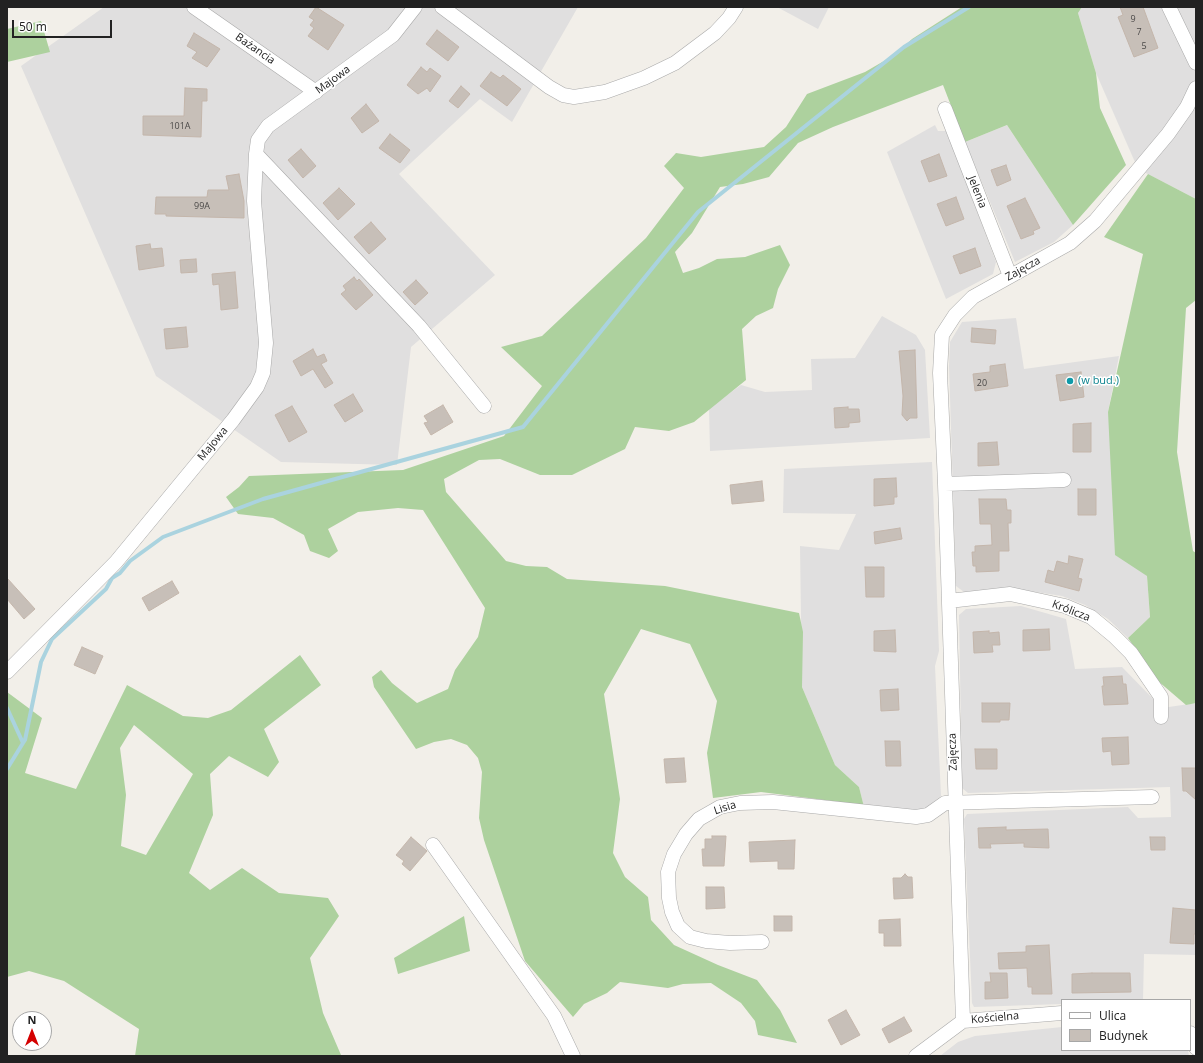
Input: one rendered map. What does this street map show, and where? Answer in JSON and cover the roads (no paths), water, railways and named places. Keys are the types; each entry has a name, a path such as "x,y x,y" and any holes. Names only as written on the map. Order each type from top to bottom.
{"street":[{"name":"Bażancia","path":"194,7 316,92"},
{"name":"Majowa","path":"7,672 116,562 233,420 257,387 262,374 266,342 254,201 258,140 268,126 393,35 415,7"},
{"path":"442,7 549,87 563,95 574,97 605,92 644,78 675,63 714,33 729,18 736,7"},
{"path":"1169,7 1196,63"},
{"name":"Zajęcza","path":"963,1021 954,802 949,601 940,365 942,335 962,307 973,297 1070,243 1095,221 1168,134 1191,110 1196,88"},
{"name":"Jelenia","path":"945,109 1010,276"},
{"path":"256,154 419,326 484,406"},
{"path":"945,484 1064,480"},
{"name":"Królicza","path":"949,601 1010,594 1065,606 1091,617 1114,636 1131,653 1161,696 1161,717"},
{"path":"954,802 1152,796"},
{"name":"Lisia","path":"762,942 706,942 690,937 678,926 672,912 669,898 668,872 674,854 686,834 699,819 720,807 740,803 773,802 916,817 928,815 945,803 954,802"},
{"path":"433,845 554,1016 573,1056"},
{"name":"Kościelna","path":"916,1056 963,1021 1061,1013"},
{"path":"1191,1036 1196,1048"}],"waterway":[{"path":"23,743 25,740 41,662 52,639 106,589 112,578 120,573 130,561 163,537 263,499 523,427 698,212 904,47 969,7"},
{"path":"7,708 23,743 7,769"}],"place":[{"name":"(w bud.)","path":"1070,381"}]}
